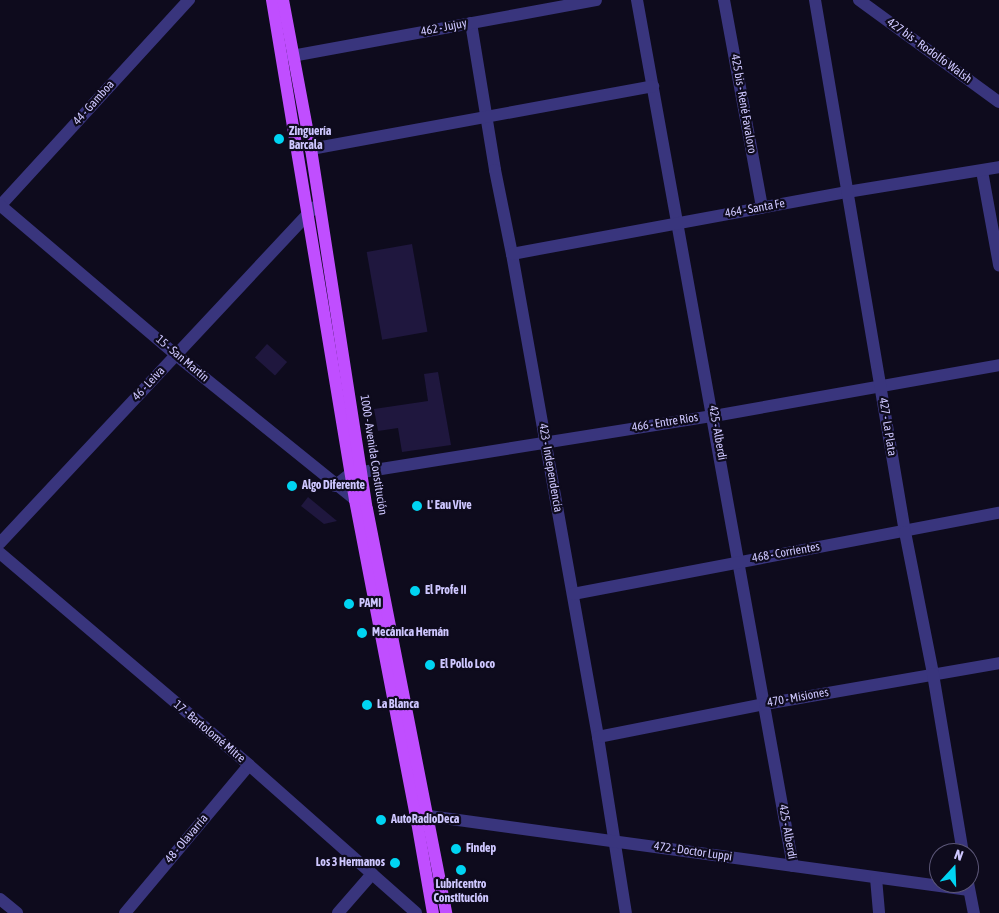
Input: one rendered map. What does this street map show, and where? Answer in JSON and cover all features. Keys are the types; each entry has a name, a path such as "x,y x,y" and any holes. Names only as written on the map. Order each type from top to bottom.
{"main road":[{"name":"1000 - Avenida Constitución","path":"272,0 308,214 355,473 367,509 423,816 433,913"},
{"name":"1000 - Avenida Constitución","path":"283,0 319,202 355,473 355,500 423,816 446,913"}],"street":[{"name":"44 - Gamboa","path":"0,206 188,0"},
{"name":"462 - Jujuy","path":"292,56 471,23 527,6 596,0"},
{"name":"425 - Alberdi","path":"637,0 714,416 793,866"},
{"name":"425 bis - René Favaloro","path":"724,0 762,208"},
{"name":"427 - La Plata","path":"815,0 904,532 933,674 961,843"},
{"name":"427 bis - Rodolfo Walsh","path":"859,0 999,102"},
{"name":"423 - Independencia","path":"471,23 495,170 512,254 598,737 626,913"},
{"path":"311,149 653,86"},
{"name":"464 - Santa Fe","path":"512,254 847,192 999,167"},
{"path":"982,171 999,265"},
{"name":"46 - Leiva","path":"0,543 319,202"},
{"name":"15 - San Martín","path":"0,206 176,355 335,486 367,509"},
{"name":"466 - Entre Ríos","path":"335,486 355,473 714,416 999,365"},
{"name":"468 - Corrientes","path":"573,594 999,513"},
{"name":"17 - Bartolomé Mitre","path":"0,553 249,766 416,913"},
{"name":"470 - Misiones","path":"598,737 765,704 999,663"},
{"name":"48 - Olavarría","path":"125,913 249,766"},
{"name":"472 - Doctor Luppi","path":"423,816 876,878 929,883"},
{"path":"338,913 372,874"},
{"path":"876,878 879,913"},
{"path":"970,893 974,913"},
{"path":"0,899 17,913"}],"building":[{"path":"412,244 427,332 382,340 367,252"},
{"path":"267,344 287,362 275,375 255,357"},
{"path":"438,372 451,445 402,452 398,428 378,431 374,409 428,401 424,374"},
{"path":"308,497 337,521 324,524 301,506"}],"place":[{"name":"Zinguería Barcala","path":"279,139"},
{"name":"Algo Diferente","path":"292,486"},
{"name":"L' Eau Vive","path":"417,506"},
{"name":"El Profe II","path":"415,591"},
{"name":"PAMI","path":"349,604"},
{"name":"Mecánica Hernán","path":"362,633"},
{"name":"El Pollo Loco","path":"430,665"},
{"name":"La Blanca","path":"367,705"},
{"name":"AutoRadioDeca","path":"381,820"},
{"name":"Findep","path":"456,849"},
{"name":"Los 3 Hermanos","path":"395,863"},
{"name":"Lubricentro Constitución","path":"461,870"}]}
